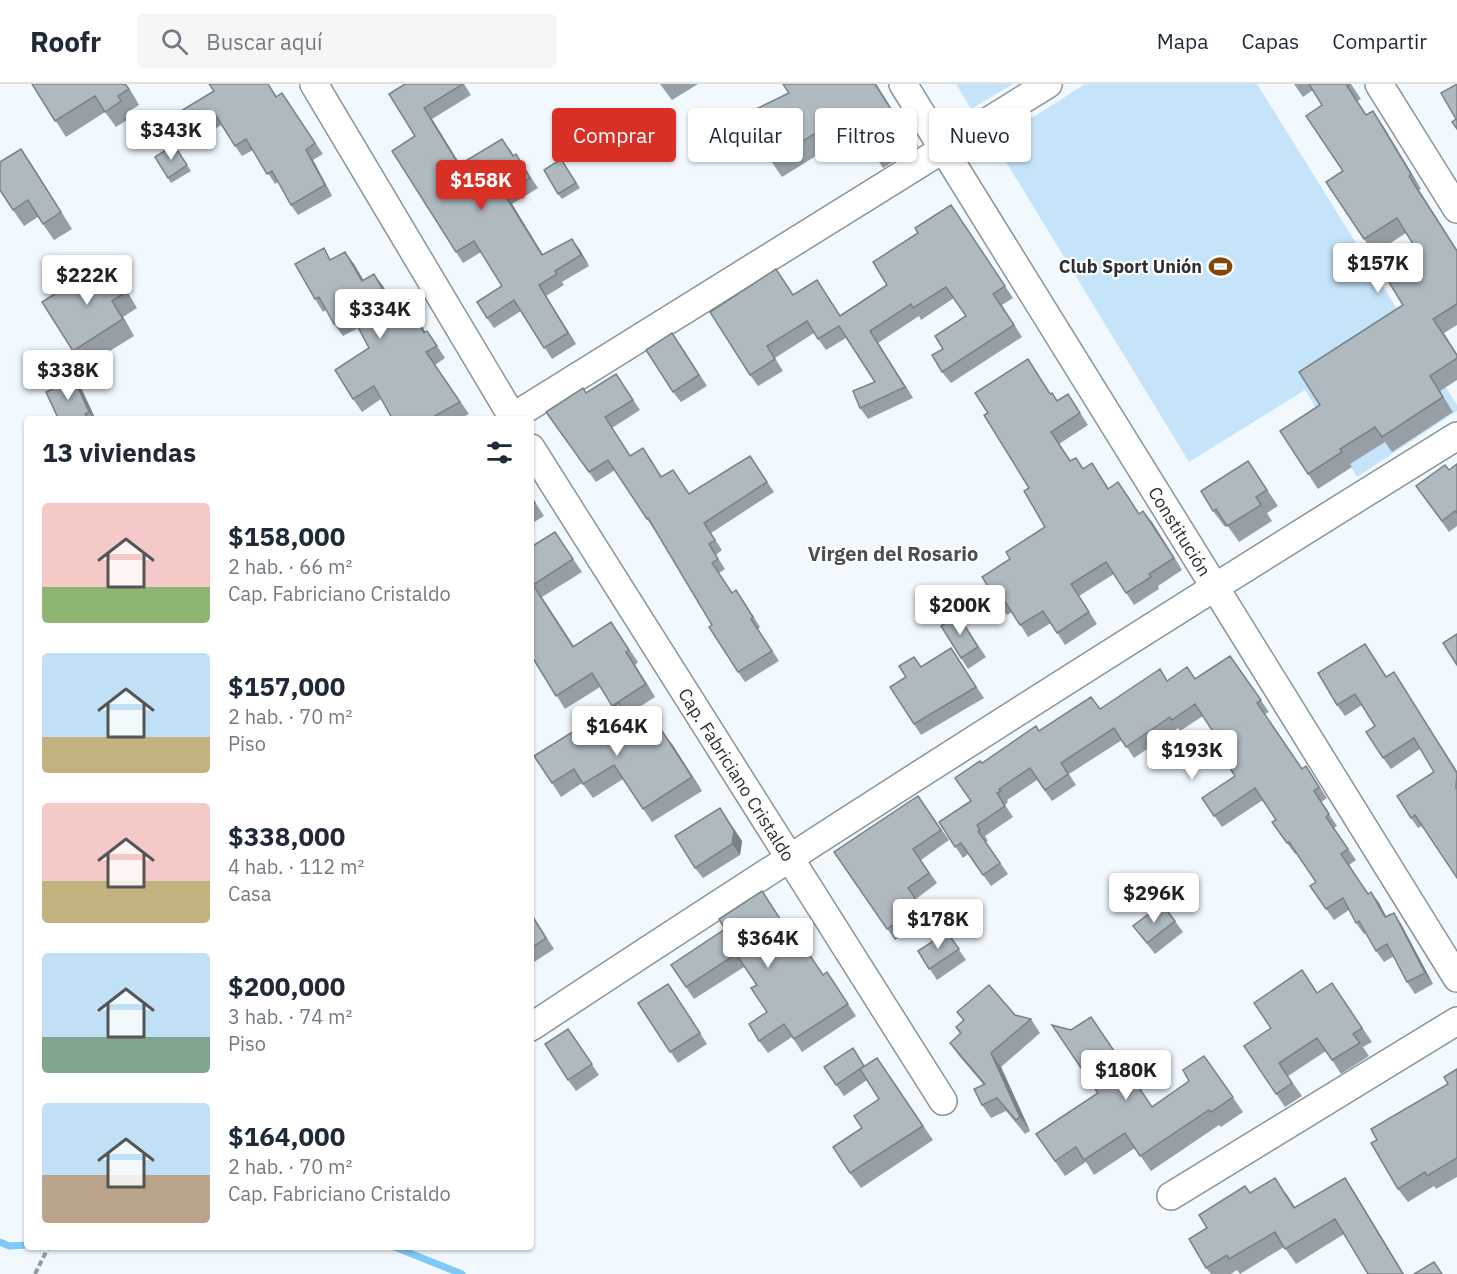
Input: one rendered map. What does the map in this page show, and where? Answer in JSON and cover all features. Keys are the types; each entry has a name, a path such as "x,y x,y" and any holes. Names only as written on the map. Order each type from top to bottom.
{"street":[{"path":"314,84 511,416"},
{"name":"Constitución","path":"903,84 929,128"},
{"path":"1009,108 1048,84"},
{"path":"1379,84 1457,209"},
{"path":"515,416 929,158"},
{"name":"Constitución","path":"949,162 1457,978"},
{"path":"534,1025 789,857 1214,586 1457,435"},
{"name":"Cap. Fabriciano Cristaldo","path":"534,453 944,1101"},
{"path":"1171,1196 1457,1021"}],"path":[{"path":"34,1274 47,1250"}],"shaded area":[{"path":"956,84 1013,84 973,108 970,108"},
{"name":"Club Sport Unión","path":"1085,84 1257,84 1457,405 1457,411 1357,477 1305,390 1189,462 1006,162 1031,162 1031,118"}],"building":[{"path":"32,84 125,84 129,89 118,96 121,101 105,112 95,96 55,121"},
{"path":"209,84 268,84 276,97 282,93 315,143 306,150 325,185 291,205 272,171 267,174 246,139 235,146 215,114 187,132 176,114 214,91"},
{"path":"405,84 463,84 424,108 459,165 502,139 513,156 516,154 530,178 504,194 542,255 572,239 581,255 555,271 557,274 539,285 568,333 544,348 514,300 487,318 477,302 502,286 474,241 456,252 392,151 415,136 389,94"},
{"path":"783,84 875,84 890,108 815,108 815,134 803,141 803,108 758,108 789,93"},
{"path":"1309,84 1350,84 1347,86 1366,115 1373,111 1411,174 1409,176 1457,251 1457,304 1433,319 1457,358 1430,376 1443,397 1382,437 1375,427 1340,449 1342,452 1308,474 1280,431 1320,405 1299,372 1403,305 1384,274 1418,252 1397,218 1364,239 1326,182 1343,171 1306,116 1322,105"},
{"path":"1457,84 1457,129 1452,122 1456,119 1441,93"},
{"path":"174,145 187,165 168,178 155,157"},
{"path":"21,149 61,212 43,224 28,200 13,210 0,190 0,162"},
{"path":"556,162 563,162 576,183 558,194 544,170"},
{"path":"951,205 1005,286 993,294 1014,325 942,372 932,355 943,349 935,336 966,316 946,287 913,308 911,304 870,331 905,387 860,408 853,391 875,382 839,326 818,339 807,321 767,346 775,359 750,375 710,312 776,269 793,295 817,280 840,316 887,285 873,262 918,233 915,228"},
{"path":"324,248 330,260 345,252 362,281 374,274 387,298 401,291 424,333 427,331 437,346 426,352 460,402 435,416 391,416 374,386 353,399 335,370 369,348 351,314 334,324 319,297 315,299 295,264"},
{"path":"107,261 126,292 112,301 123,319 73,351 42,302"},
{"path":"672,333 699,375 673,392 646,350"},
{"path":"1028,359 1050,394 1052,393 1057,401 1068,394 1080,413 1051,432 1070,461 1076,458 1083,469 1092,463 1108,489 1118,482 1139,514 1143,511 1174,558 1149,574 1151,577 1126,593 1106,562 1071,584 1089,612 1057,633 1043,611 1020,625 1004,600 999,604 982,577 1010,559 1006,552 1045,527 1024,491 1029,488 984,415 988,413 975,393"},
{"path":"616,374 633,400 605,417 630,456 643,448 661,477 673,470 689,494 750,456 767,482 704,523 715,540 709,544 718,559 712,563 732,593 736,590 753,617 751,619 772,651 738,672 709,627 712,625 648,518 608,460 589,472 546,412 583,388 586,393"},
{"path":"74,379 89,412 85,414 86,416 57,416 46,392"},
{"path":"1248,461 1267,490 1256,497 1261,505 1227,526 1216,509 1213,511 1201,491"},
{"path":"1457,464 1457,513 1455,511 1442,521 1416,486 1445,465 1449,470"},
{"path":"555,532 573,559 534,584 534,545"},
{"path":"534,587 573,647 611,622 629,650 626,652 646,684 612,706 592,673 556,696 534,660"},
{"path":"958,615 978,647 961,658 941,626"},
{"path":"1457,634 1457,665 1443,643"},
{"path":"1365,644 1386,677 1394,672 1457,773 1457,878 1415,815 1411,818 1397,796 1434,772 1414,738 1383,758 1366,732 1375,726 1355,694 1337,705 1318,673"},
{"path":"951,648 976,687 914,724 890,687 906,677 899,666 914,657 921,667"},
{"path":"1230,656 1261,700 1257,703 1302,769 1306,766 1319,787 1314,791 1329,814 1326,817 1348,849 1341,854 1368,894 1371,892 1385,917 1394,913 1425,973 1407,982 1387,944 1376,951 1359,921 1356,923 1343,898 1326,909 1310,886 1316,882 1289,842 1287,843 1272,822 1276,820 1255,788 1214,816 1202,798 1235,776 1228,765 1233,762 1195,704 1172,720 1170,717 1126,747 1114,728 1061,763 1068,774 1045,790 1030,768 999,789 1001,791 997,793 1005,806 977,825 980,830 978,831 1000,863 983,875 961,843 955,847 939,822 971,801 955,778 980,761 982,763 1036,726 1039,731 1091,697 1100,709 1160,669 1167,681 1187,667 1195,679"},
{"path":"619,703 644,742 662,731 692,777 643,809 614,765 583,784 574,769 552,783 534,756"},
{"path":"918,796 941,830 913,849 929,873 908,888 920,906 887,929 834,852"},
{"path":"720,808 734,831 732,844 695,868 675,836"},
{"path":"762,891 793,939 797,936 823,975 827,972 848,1004 794,1039 784,1024 759,1041 749,1024 767,1012 751,988 757,985 736,954 686,987 671,965 725,929 719,919"},
{"path":"1162,904 1175,921 1147,943 1133,926"},
{"path":"534,919 546,938 534,946"},
{"path":"947,932 959,949 929,969 918,951"},
{"path":"1302,970 1317,993 1332,983 1362,1028 1353,1034 1360,1043 1332,1060 1317,1038 1279,1063 1292,1083 1276,1094 1244,1046 1271,1028 1254,1003"},
{"path":"668,984 700,1033 670,1052 638,1003"},
{"path":"989,985 1015,1015 1031,1019 991,1053 1020,1117 1016,1120 997,1098 982,1105 974,1089 985,1084 950,1043 961,1033 956,1027 964,1020 957,1012"},
{"path":"1091,1017 1152,1107 1189,1081 1183,1070 1204,1056 1233,1097 1211,1112 1209,1110 1140,1156 1125,1133 1084,1160 1076,1147 1055,1161 1036,1134 1098,1093 1052,1025 1071,1030"},
{"path":"568,1029 592,1064 568,1080 545,1044"},
{"path":"853,1048 864,1066 836,1085 824,1067"},
{"path":"877,1058 923,1126 850,1173 833,1147 862,1128 854,1116 879,1099 860,1069"},
{"path":"1457,1069 1457,1158 1427,1176 1425,1172 1398,1189 1371,1143 1377,1140 1371,1129 1448,1084 1444,1077"},
{"path":"1275,1178 1294,1208 1345,1178 1403,1274 1368,1274 1335,1219 1285,1249 1275,1232 1229,1259 1227,1255 1206,1268 1189,1239 1207,1228 1199,1215 1245,1186 1250,1193"},
{"path":"1434,1262 1442,1274 1414,1274"}],"waterway":[{"path":"0,1242 9,1246 24,1245"},
{"path":"402,1250 462,1274"}],"place":[{"name":"Club Sport Unión","path":"1220,266"}],"district":[{"name":"Virgen del Rosario","path":"893,553"}]}
